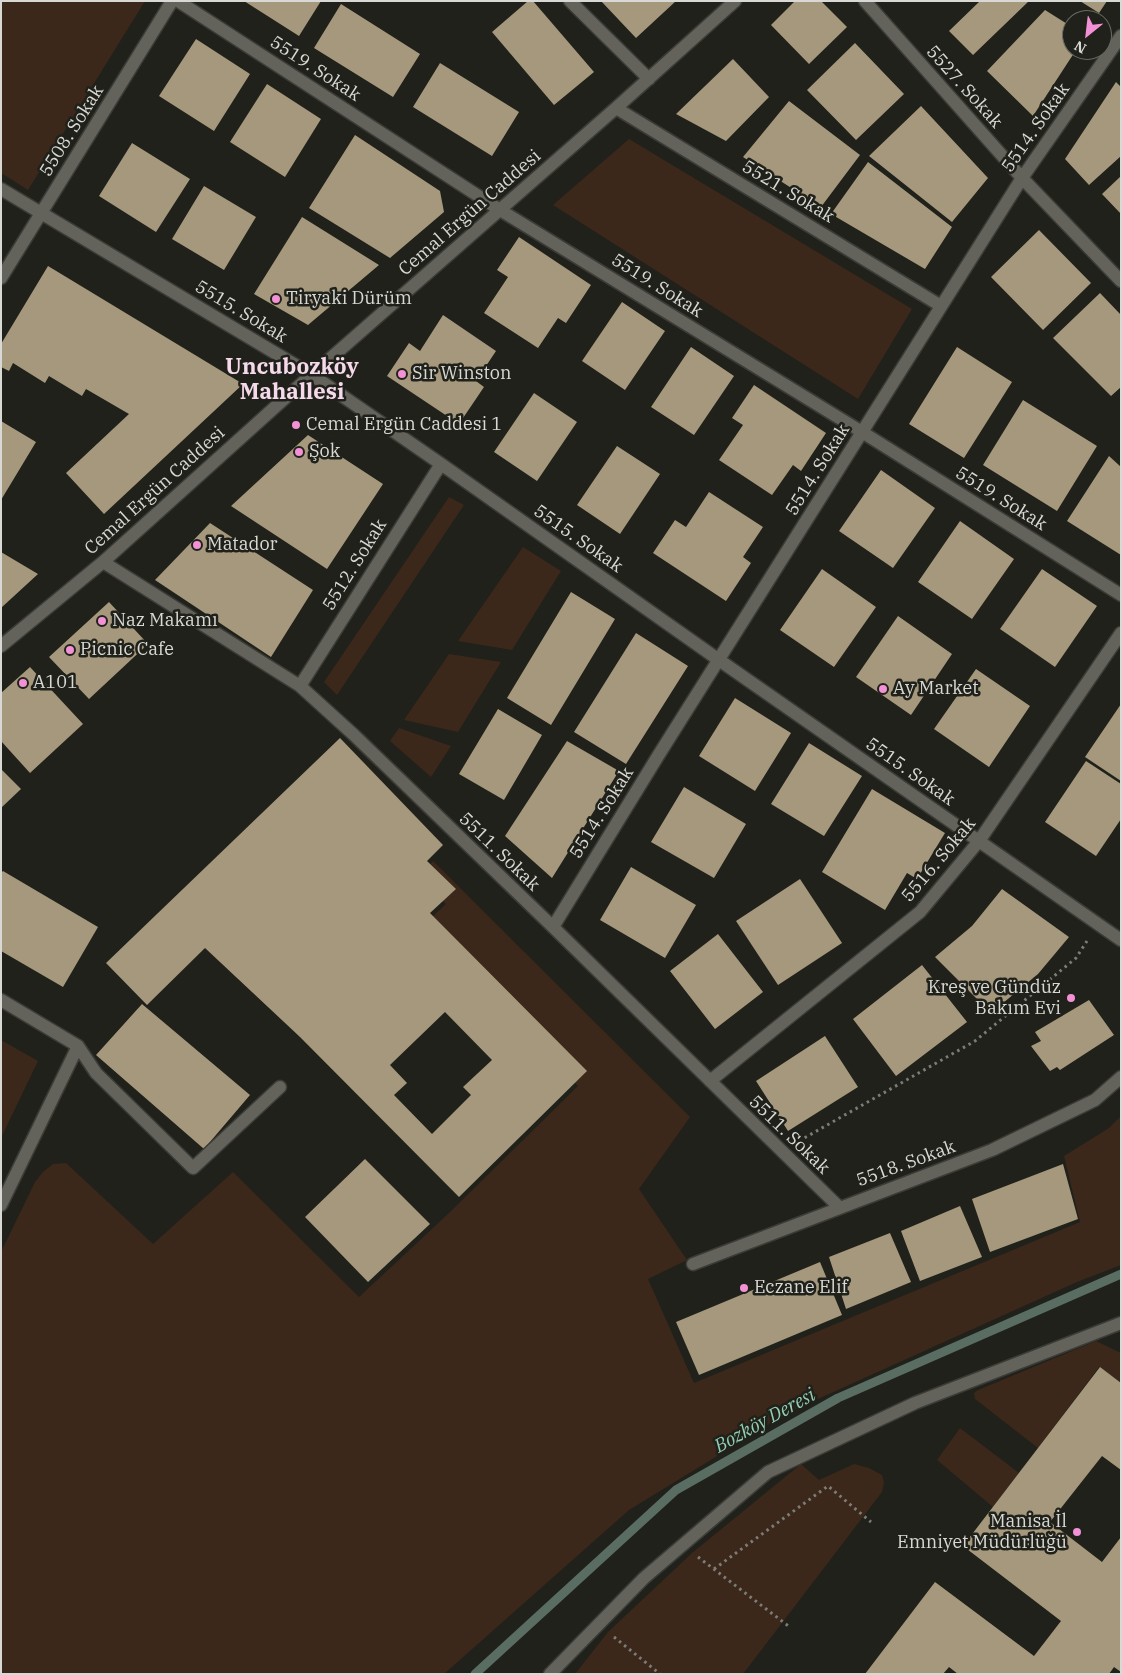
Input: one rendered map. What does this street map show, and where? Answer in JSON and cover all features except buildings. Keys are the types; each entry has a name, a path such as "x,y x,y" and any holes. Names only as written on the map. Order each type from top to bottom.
{"street":[{"name":"5508. Sokak","path":"1,278 172,1"},
{"name":"5519. Sokak","path":"178,1 500,210 862,432 1121,595"},
{"path":"570,1 649,79"},
{"name":"Cemal Ergün Caddesi","path":"1,646 103,562 735,1"},
{"name":"5527. Sokak","path":"865,1 1022,178 1121,281"},
{"name":"5514. Sokak","path":"552,927 1022,178 1121,36"},
{"name":"5521. Sokak","path":"616,108 941,306"},
{"name":"5515. Sokak","path":"1,189 312,375 1121,940"},
{"name":"5512. Sokak","path":"300,686 441,464"},
{"name":"5511. Sokak","path":"103,562 300,686 354,735 839,1208"},
{"name":"5516. Sokak","path":"710,1081 920,912 979,841 1121,633"},
{"path":"1,1000 78,1046 96,1073 193,1168 280,1087"},
{"path":"1,1205 78,1046"},
{"name":"5518. Sokak","path":"693,1264 992,1150 1095,1100 1121,1077"},
{"path":"550,1674 644,1578 768,1472 915,1403 1121,1322"}],"path":[{"path":"781,1151 975,1041 1076,958 1099,924"},
{"path":"714,1569 828,1486 871,1522"},
{"path":"683,1545 791,1628"},
{"path":"598,1624 660,1674"}],"shaded area":[{"path":"1,1 145,1 28,190 1,173"},
{"path":"629,139 912,309 858,399 553,205"},
{"path":"449,497 464,505 337,695 324,682"},
{"path":"523,547 561,571 512,650 458,641"},
{"path":"449,654 501,662 458,732 404,720"},
{"path":"399,728 451,746 431,777 390,741"},
{"path":"433,861 690,1117 639,1189 687,1260 648,1279 694,1383 1080,1222 1064,1156 1109,1128 1121,1116 1121,1265 1077,1282 789,1412 629,1510 444,1674 1,1674 1,1252 35,1182 43,1172 53,1164 66,1163 153,1244 233,1172 359,1297 449,1213 578,1086 420,928 446,904 418,876"},
{"path":"1,1040 38,1061 1,1138"},
{"path":"1096,1341 1121,1353 1121,1383 1099,1367 1038,1448 975,1399 974,1393 978,1390"},
{"path":"960,1428 1019,1473 993,1507 937,1460"},
{"path":"801,1464 819,1480 854,1464 869,1468 882,1475 884,1483 882,1492 743,1674 575,1674 608,1632 692,1553"}],"waterway":[{"name":"Bozköy Deresi","path":"475,1674 676,1490 838,1398 1121,1274"}],"place":[{"name":"Tiryaki Dürüm","path":"276,299"},
{"name":"Sir Winston","path":"402,374"},
{"name":"Cemal Ergün Caddesi 1","path":"296,425"},
{"name":"Şok","path":"299,452"},
{"name":"Matador","path":"197,545"},
{"name":"Naz Makamı","path":"102,621"},
{"name":"Picnic Cafe","path":"70,650"},
{"name":"A101","path":"23,683"},
{"name":"Ay Market","path":"883,689"},
{"name":"Kreş ve Gündüz Bakım Evi","path":"1071,998"},
{"name":"Eczane Elif","path":"744,1288"},
{"name":"Manisa İl Emniyet Müdürlüğü","path":"1077,1532"}],"district":[{"name":"Uncubozköy Mahallesi","path":"292,380"}]}
